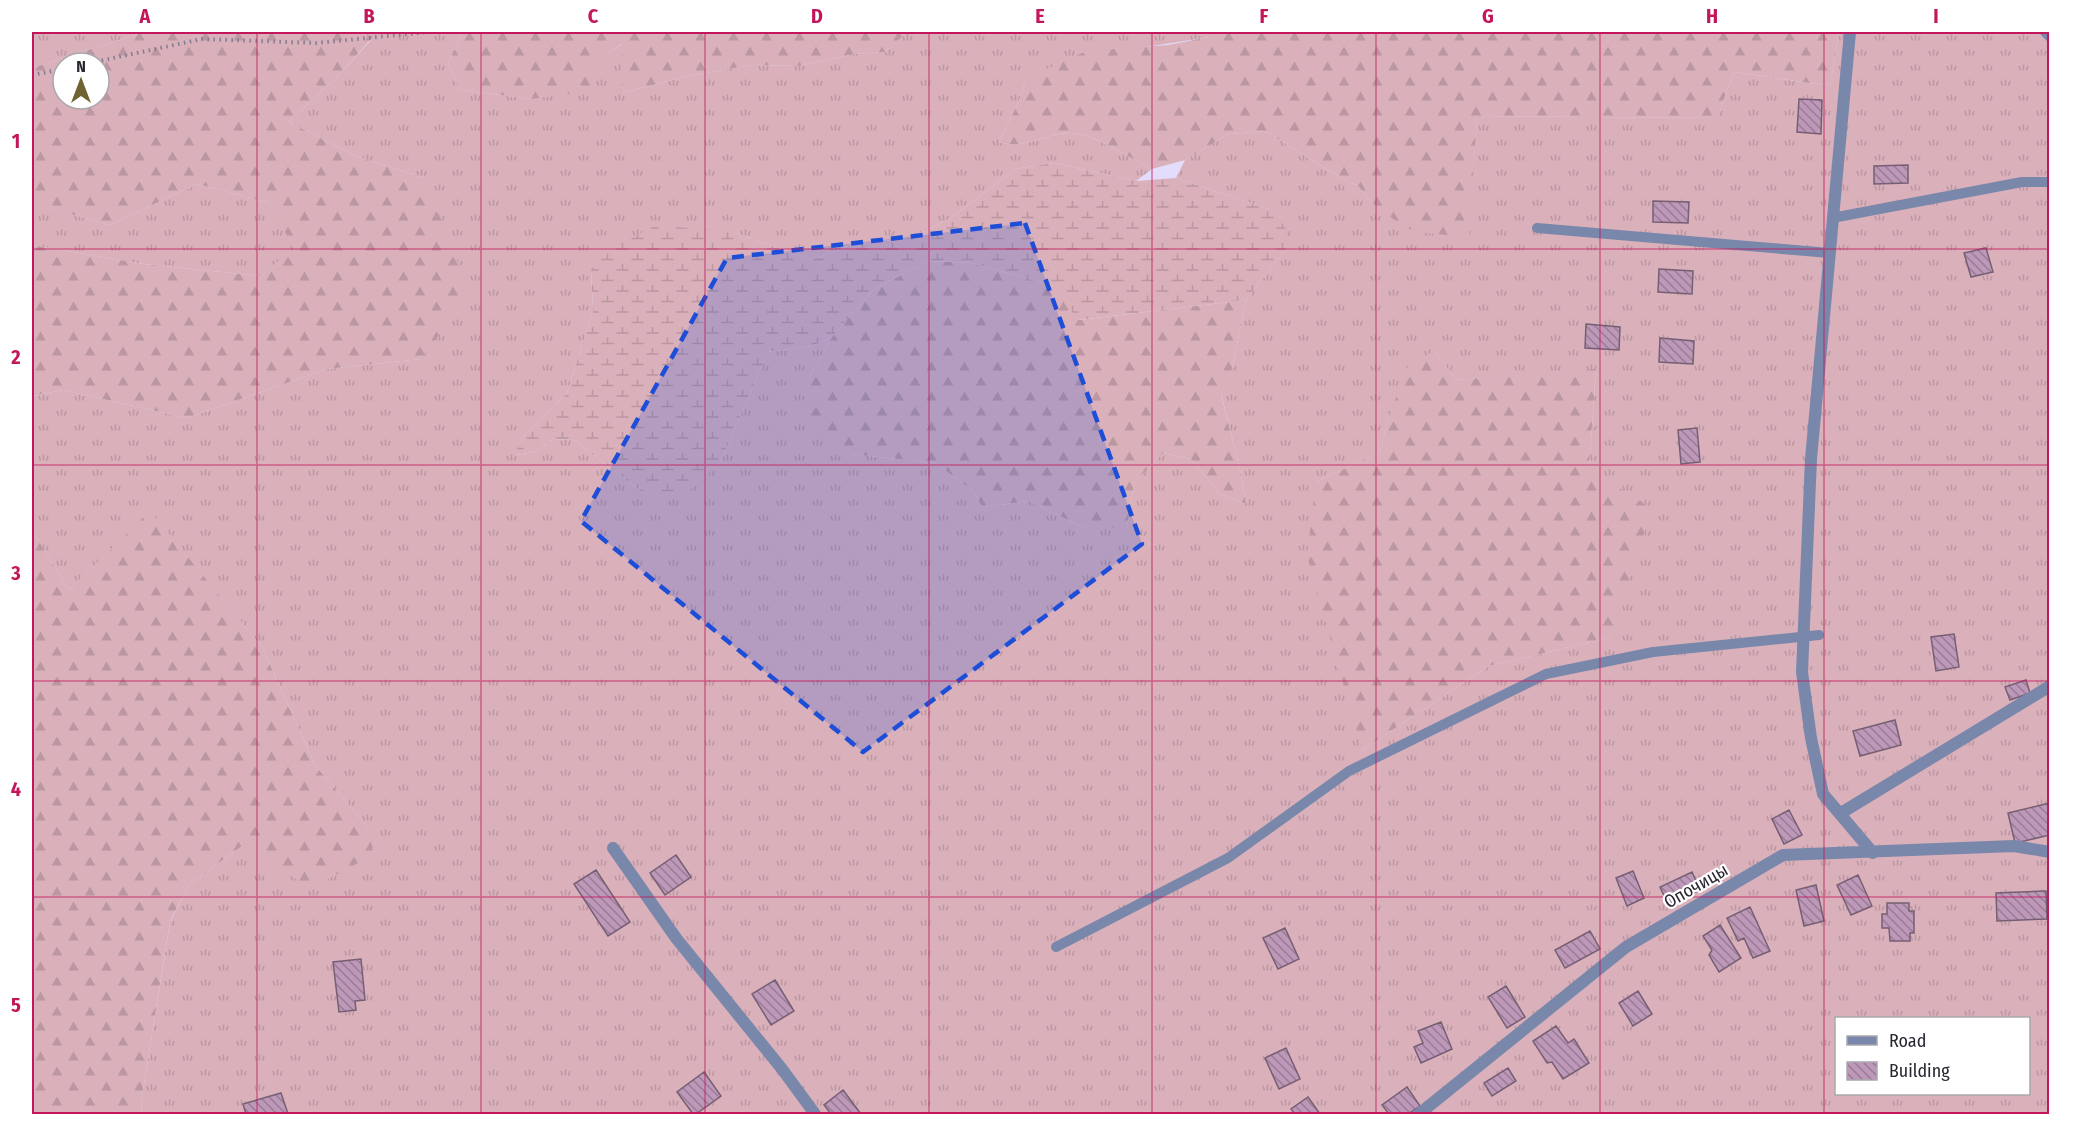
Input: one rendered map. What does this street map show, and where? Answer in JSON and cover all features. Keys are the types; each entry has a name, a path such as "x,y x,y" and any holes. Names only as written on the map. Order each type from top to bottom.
{"street":[{"path":"1850,32 1811,459 1802,672 1811,738 1824,794 1873,853"},
{"path":"1842,813 2049,686"},
{"name":"Опочицы","path":"1419,1114 1626,947 1783,855 2014,846 2049,852"},
{"path":"613,848 676,938 782,1069 815,1114"}],"lane":[{"path":"2045,32 2049,37"},
{"path":"1832,218 2022,182 2049,182"},
{"path":"1537,228 1829,253"},
{"path":"1056,947 1228,858 1349,771 1546,674 1653,652 1820,635"}],"path":[{"path":"111,58 202,39 316,42 428,32"},
{"path":"32,75 51,71"}],"highlighted area":[{"path":"1025,223 1142,544 863,752 581,521 727,258"}],"green space":[{"path":"32,32 144,32 85,51 51,51 51,62 32,68"},
{"path":"144,32 360,32 372,38 337,77 289,122 356,156 425,178 470,294 421,359 327,369 187,418 63,390 32,396 32,245 144,264 260,276 294,249 270,203 197,184 110,225 38,205 32,186 32,68 51,62 51,111 111,111 111,51 85,51"},
{"path":"360,32 463,32 448,63 460,90 532,99 623,44 622,93 683,77 752,65 798,66 854,54 886,52 907,32 1217,32 1210,37 1133,49 1026,78 1019,101 999,142 1017,144 1063,133 1081,134 1152,169 1136,181 1054,163 1015,169 951,218 910,238 851,245 812,260 736,233 591,270 593,311 567,393 523,436 515,455 535,452 553,439 574,440 643,493 719,465 768,352 812,346 832,337 807,381 851,454 935,463 972,490 982,507 1029,501 1085,528 1127,528 1134,483 1163,453 1191,459 1220,494 1246,504 1221,393 1232,369 1246,300 1286,249 1274,211 1176,178 1185,160 1229,134 1266,131 1359,187 1371,202 1468,237 1477,116 1717,118 1734,72 1830,86 1839,32 2049,32 2049,1114 142,1114 141,1103 170,922 189,885 242,846 370,830 315,765 262,647 150,512 69,590 32,530 32,396 63,390 187,418 327,369 421,359 425,178 356,156 289,122 337,77 372,39","holes":["1434,351 1456,380 1596,370 1589,468 1611,637 1489,666 1362,750 1316,482 1380,452 1388,419"]},
{"path":"463,32 907,32 886,52 854,54 798,66 752,65 683,77 622,93 622,44 594,63 590,91 531,99 460,90 448,63"},
{"path":"1217,32 1839,32 1830,86 1734,72 1717,118 1477,116 1469,237 1425,233 1405,228 1371,202 1359,187 1266,131 1229,134 1185,160 1152,169 1101,142 1080,134 1062,133 1017,144 999,142 1019,101 1026,78 1087,51 1168,45 1209,37"},
{"path":"1054,163 1136,181 1176,178 1274,211 1286,229 1286,249 1246,300 1078,320 1053,286 972,263 928,261 873,290 832,337 812,346 768,352 719,465 686,493 643,493 574,440 553,439 535,452 514,455 523,436 567,393 593,311 591,270 603,252 657,225 736,233 812,260 851,245 910,238 951,218 1015,169"},
{"path":"197,184 270,203 295,249 260,276 144,264 32,245 32,186 39,205 110,225"},
{"path":"928,261 972,263 1053,286 1079,320 1246,300 1232,369 1221,394 1246,504 1220,494 1191,459 1163,453 1134,483 1127,528 1085,528 1029,501 982,507 972,490 935,463 851,454 821,437 809,417 807,381 832,337 873,290"},
{"path":"1434,351 1456,380 1596,369 1589,468 1652,509 1611,637 1489,666 1362,750 1307,556 1316,482 1380,452 1388,419 1408,366"},
{"path":"150,511 262,647 315,765 370,830 373,855 311,888 242,846 189,885 170,921 141,1103 142,1114 32,1114 32,530 69,590"}],"building":[{"path":"1799,99 1822,100 1821,134 1797,132"},
{"path":"1908,165 1908,183 1874,184 1874,166"},
{"path":"1653,201 1689,202 1688,223 1653,222"},
{"path":"1986,248 1993,272 1971,277 1964,253"},
{"path":"1659,269 1693,271 1692,294 1658,292"},
{"path":"1586,324 1620,327 1619,350 1585,348"},
{"path":"1660,338 1694,341 1693,364 1659,362"},
{"path":"1697,428 1700,462 1681,464 1678,430"},
{"path":"1954,634 1959,667 1936,671 1931,637"},
{"path":"2026,680 2030,693 2010,700 2005,687"},
{"path":"1895,720 1901,745 1860,756 1853,731"},
{"path":"2050,803 2050,835 2015,843 2008,813"},
{"path":"1789,810 1802,835 1784,844 1772,819"},
{"path":"676,855 691,877 665,895 650,873"},
{"path":"596,870 630,922 608,936 574,884"},
{"path":"1633,871 1644,898 1627,906 1616,878"},
{"path":"1692,872 1700,890 1668,904 1660,887"},
{"path":"1858,875 1872,906 1851,915 1837,885"},
{"path":"1816,885 1824,921 1804,926 1796,890"},
{"path":"2046,891 2047,919 1997,921 1996,893"},
{"path":"1887,903 1909,903 1909,911 1914,911 1914,933 1910,933 1910,941 1890,941 1889,928 1882,928 1882,914 1887,914"},
{"path":"1750,907 1770,951 1753,958 1744,938 1738,941 1727,918"},
{"path":"1720,925 1741,958 1719,972 1709,955 1712,950 1703,936"},
{"path":"1285,928 1299,959 1278,969 1263,938"},
{"path":"1590,931 1600,949 1565,968 1555,950"},
{"path":"361,959 365,1000 355,1001 356,1010 339,1012 333,962"},
{"path":"775,980 794,1011 771,1025 752,994"},
{"path":"1506,986 1525,1017 1507,1028 1488,997"},
{"path":"1638,991 1652,1014 1633,1026 1619,1003"},
{"path":"1441,1022 1452,1049 1421,1063 1414,1047 1423,1043 1418,1031"},
{"path":"1556,1026 1568,1043 1574,1039 1589,1063 1563,1079 1552,1062 1547,1063 1533,1041"},
{"path":"1286,1048 1300,1079 1279,1089 1265,1058"},
{"path":"1508,1068 1516,1081 1492,1096 1484,1083"},
{"path":"704,1072 721,1096 693,1114 677,1092"},
{"path":"1407,1087 1420,1106 1408,1114 1389,1114 1382,1105"},
{"path":"843,1090 861,1114 831,1114 824,1105"},
{"path":"281,1093 288,1114 246,1114 243,1104"},
{"path":"1308,1097 1320,1114 1295,1114 1291,1109"}]}
